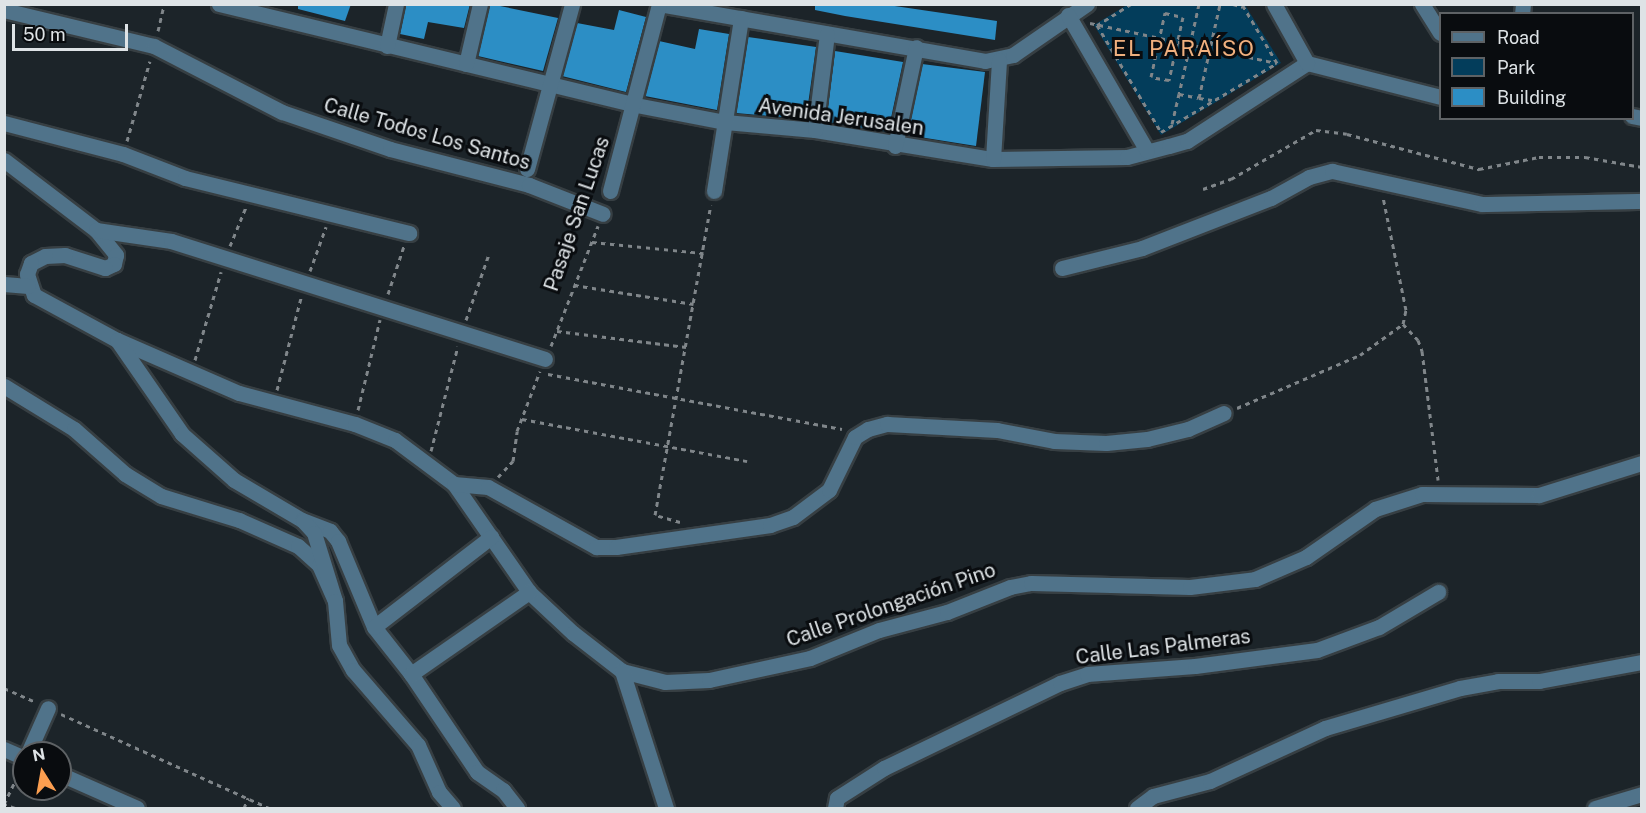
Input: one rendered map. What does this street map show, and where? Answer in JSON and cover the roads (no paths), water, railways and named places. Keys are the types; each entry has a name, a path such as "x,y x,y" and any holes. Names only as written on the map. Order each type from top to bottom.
{"street":[{"name":"Avenida Jerusalen","path":"219,4 636,105 724,122 815,130 895,146 993,159 1127,157 1187,141 1307,63"},
{"path":"387,46 396,4"},
{"path":"466,64 480,4"},
{"path":"527,169 552,85 572,4"},
{"path":"659,5 733,13 827,34 916,47 985,61 999,60 1013,55 1068,15 1088,4"},
{"path":"1274,4 1307,63 1439,97"},
{"path":"1422,4 1439,31"},
{"name":"Pasaje San Lucas","path":"610,191 636,105 659,5"},
{"name":"Calle Todos Los Santos","path":"4,10 154,46 282,112 390,149 530,185 603,214"},
{"path":"714,191 724,122 733,13"},
{"path":"1068,15 1147,151"},
{"path":"815,130 827,34"},
{"path":"895,146 916,47"},
{"path":"993,159 999,60"},
{"path":"4,123 123,154 185,178 409,233"},
{"path":"4,160 96,230 111,246 114,264 91,266 65,255 45,256 31,263 27,274 28,286 4,284"},
{"path":"1062,268 1142,248 1271,198 1309,177 1332,171 1482,204 1641,201"},
{"path":"96,230 171,241 461,332 543,366"},
{"name":"Calle Prolongación Pino","path":"28,286 46,306 117,340 192,370 239,393 355,424 395,440 429,461 454,484 529,592 573,633 622,670 665,682 709,680 810,658 879,630 947,612 1010,587 1031,583 1191,587 1255,579 1306,557 1375,509 1440,492 1498,497 1539,495 1641,463"},
{"path":"117,340 182,434 234,480 302,520 330,531 338,541 374,627 411,674 477,772 503,790 518,808"},
{"path":"4,386 74,429 125,474 161,496 239,520 298,546 319,565 335,601"},
{"path":"454,484 488,487 596,547 686,538 770,525 793,517 829,490 855,438 862,432 887,424 997,430 1054,441 1106,443 1147,439 1188,429 1224,413"},
{"path":"302,520 314,533 335,601 339,645 353,670 418,745 439,792 453,808"},
{"path":"374,627 491,537"},
{"path":"411,674 529,592"},
{"name":"Calle Las Palmeras","path":"836,803 884,768 1060,683 1087,674 1195,666 1317,650 1379,627 1438,592"},
{"path":"1137,808 1153,796 1210,781 1325,728 1460,688 1498,681 1539,681 1641,662"},
{"path":"622,670 666,808"},
{"path":"33,741 48,708"},
{"path":"72,779 137,808"},
{"path":"1595,808 1641,794"}],"district":[{"name":"EL PARAÍSO","path":"1184,49"}]}
